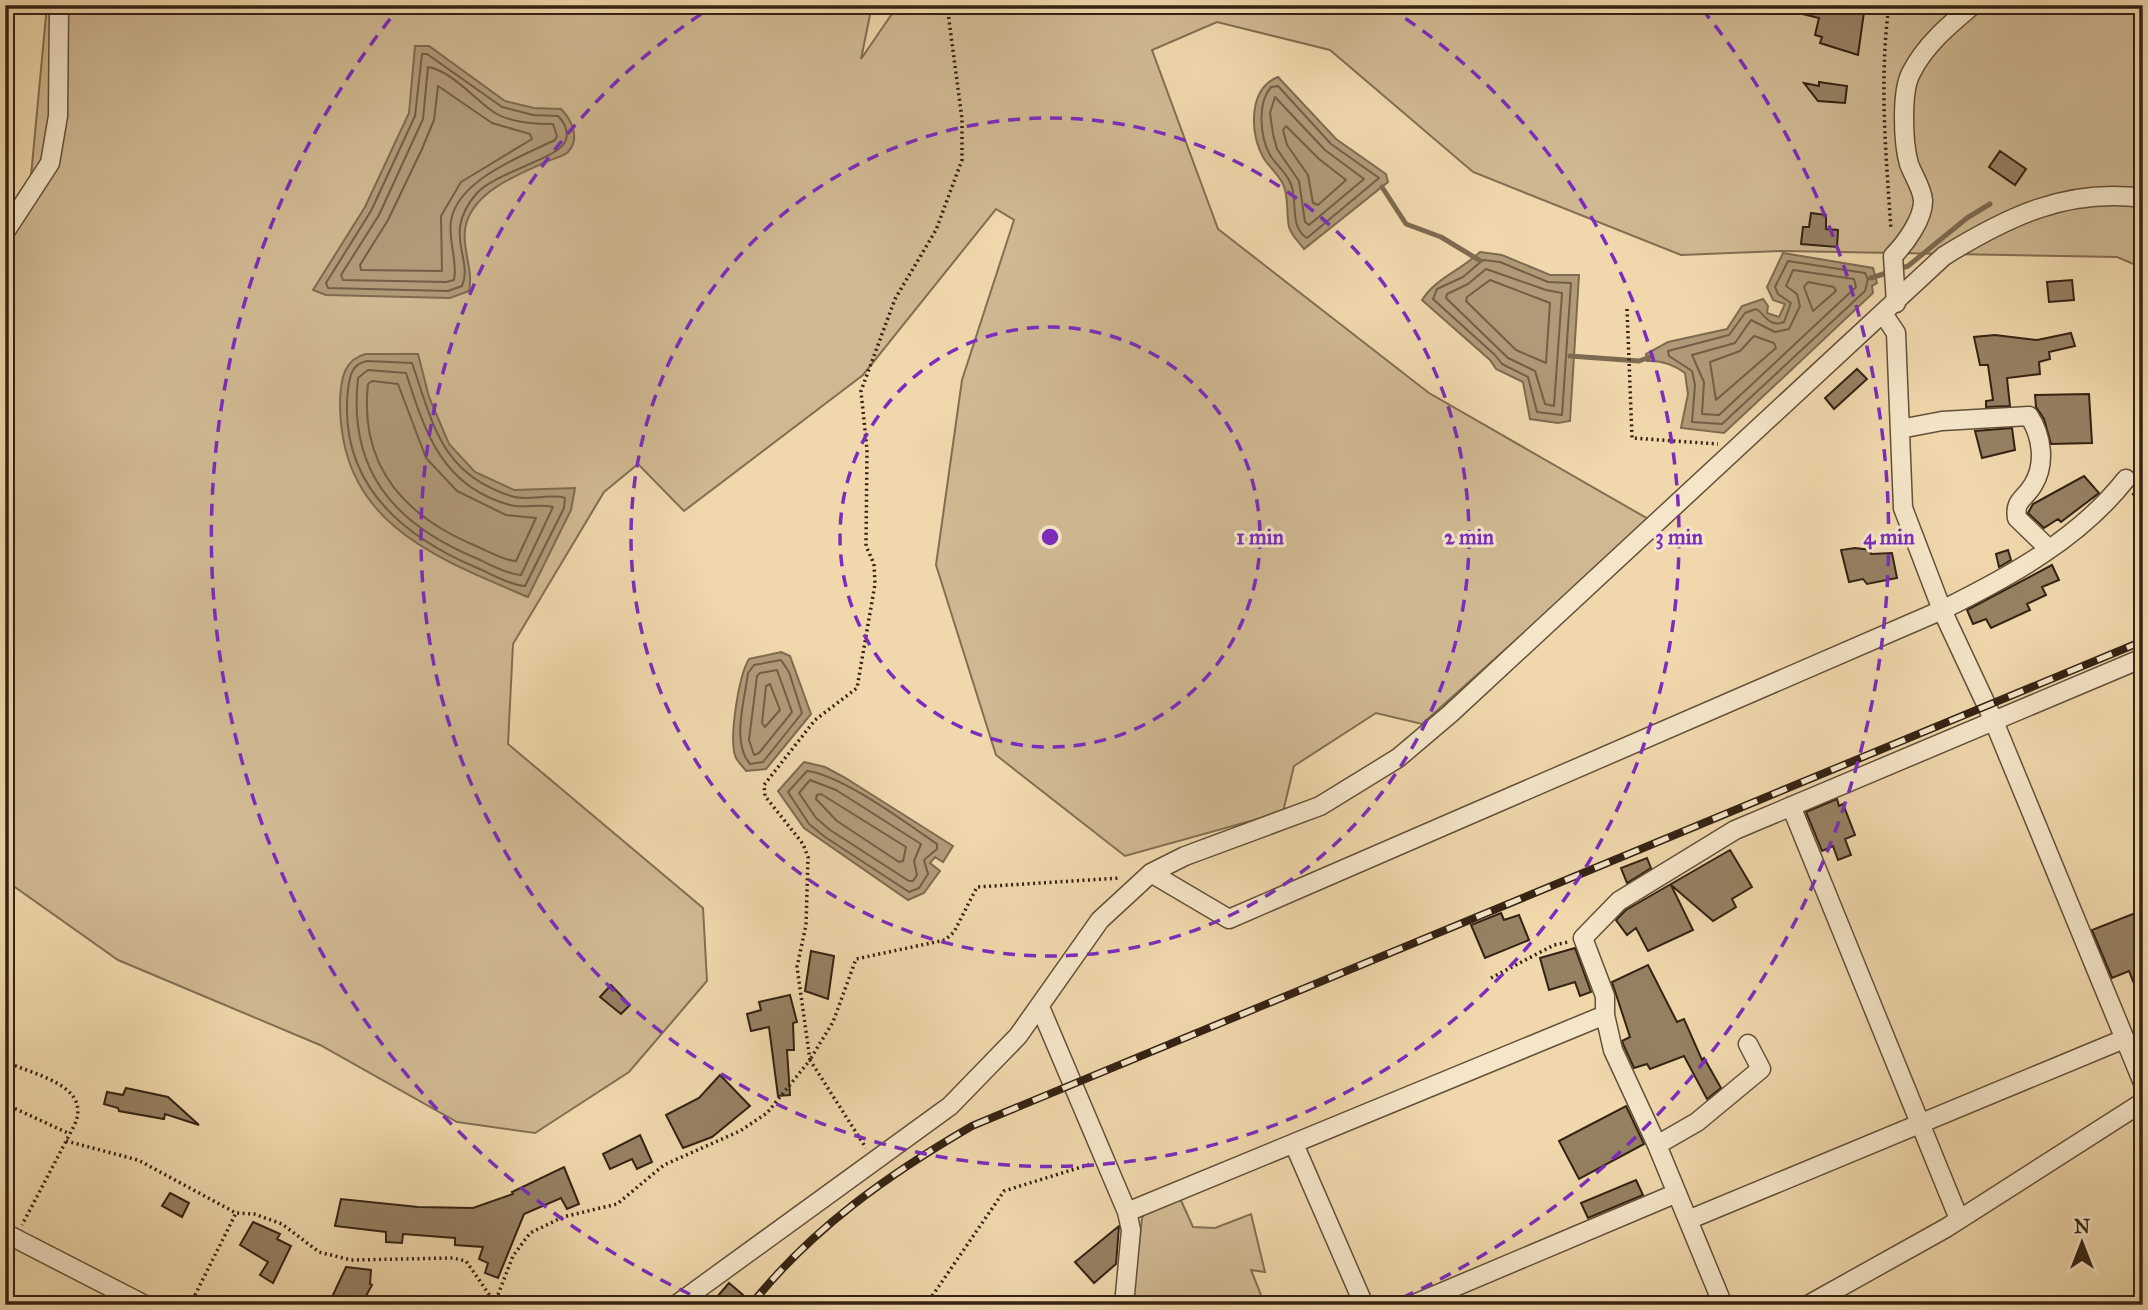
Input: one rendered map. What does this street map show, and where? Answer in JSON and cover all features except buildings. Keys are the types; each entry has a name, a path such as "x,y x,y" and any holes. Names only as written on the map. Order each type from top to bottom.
{"street":[{"path":"5,232 50,163 58,116 59,5"},
{"path":"1973,5 1936,36 1911,72 1906,85 1905,132 1909,161 1923,200 1919,216 1904,245 1893,256 1890,309 1896,333 1903,508 1942,610 1993,719 2143,1083"},
{"path":"676,1305 950,1106 1018,1036 1100,920 1144,878 1185,856 1320,806 1398,758 1451,714 1944,256 1995,225 2082,196 2143,198"},
{"path":"1900,429 1942,421 2029,416 2036,427 2042,455 2033,486 2015,508 2017,518 2049,548"},
{"path":"1144,878 1229,919 1942,610 2003,580 2049,548 2105,506 2126,479"},
{"path":"1723,1305 1657,1145 1613,1050 1605,1015 1605,996 1583,938 1619,901 1688,856 1735,830 2143,658"},
{"path":"1791,806 1959,1219"},
{"path":"1041,1007 1127,1212 1131,1230 1124,1305"},
{"path":"1127,1212 1605,1015"},
{"path":"1688,1220 2124,1039"},
{"path":"1657,1145 1698,1122 1761,1069 1748,1044"},
{"path":"1808,1305 1959,1219 2143,1102"},
{"path":"1294,1144 1364,1305"},
{"path":"1412,1305 1677,1193"},
{"path":"10,1235 145,1305"}],"path":[{"path":"874,1161 810,1060 797,967 806,925 808,857 803,844 765,796 764,785 815,720 857,688 874,584 874,564 866,547 867,450 861,391 895,299 916,268 936,230 962,160 962,119 947,5"},
{"path":"1628,309 1632,438 1712,443 1737,450"},
{"path":"495,1304 513,1256 530,1233 563,1217 617,1204 664,1165 740,1130 767,1113 810,1060 833,1022 856,959 945,940 954,932 977,887 1144,878"},
{"path":"1491,978 1554,945 1583,938"},
{"path":"5,1060 49,1078 72,1095 79,1108 79,1116 70,1134 10,1235"},
{"path":"5,1104 70,1134"},
{"path":"66,1141 138,1160 236,1213 254,1214 282,1224 319,1252 351,1260 453,1258 466,1261 495,1304"},
{"path":"926,1305 1004,1191 1103,1160"},
{"path":"190,1305 236,1213"}],"shaded area":[{"path":"47,5 872,5 861,59 898,5 2143,5 2143,268 2117,257 1783,251 1681,255 1473,172 1330,50 1217,22 1152,50 1218,229 1429,393 1650,520 1422,724 1376,713 1294,766 1283,812 1125,856 996,755 936,565 962,380 1014,220 996,209 863,375 684,511 638,464 604,492 513,644 508,744 703,908 707,981 629,1072 535,1133 457,1122 320,1045 118,960 5,880 5,214 31,176"},
{"path":"1179,1196 1193,1227 1215,1228 1251,1214 1265,1272 1251,1270 1265,1305 1132,1305 1142,1218 1146,1212"}],"water":[{"path":"415,46 429,46 505,101 534,108 561,109 573,129 572,147 564,155 501,184 490,191 472,210 465,229 470,273 469,291 450,298 326,295 313,290 365,207 409,113"},
{"path":"1278,77 1336,139 1386,174 1388,182 1304,249 1289,227 1283,184 1263,157 1254,124 1254,112 1261,91"},
{"path":"1480,252 1502,255 1550,275 1579,275 1570,421 1558,423 1530,419 1523,382 1496,369 1490,360 1422,300 1441,280"},
{"path":"1783,253 1873,268 1877,283 1872,286 1873,293 1724,433 1681,428 1688,394 1685,373 1667,363 1647,361 1646,354 1668,342 1727,329 1742,306 1763,299 1768,306 1767,313 1779,317 1785,304 1773,300 1767,287"},
{"path":"366,354 418,354 429,397 449,444 475,472 514,490 575,488 571,510 528,597 426,549 397,529 373,505 355,476 344,442 340,400 341,385 348,365"},
{"path":"781,652 790,656 811,714 766,769 746,771 736,758 733,737 745,667 749,659"},
{"path":"804,762 825,767 844,777 953,846 943,862 935,857 930,863 940,871 924,893 908,900 804,828 778,791"}],"waterway":[{"path":"1382,187 1406,224 1441,237 1479,260"},
{"path":"1871,278 1908,266 1967,218 1990,204"},
{"path":"1570,356 1639,361 1650,357"}],"railway":[{"path":"751,1305 799,1252 853,1205 972,1126 2143,641"}]}
